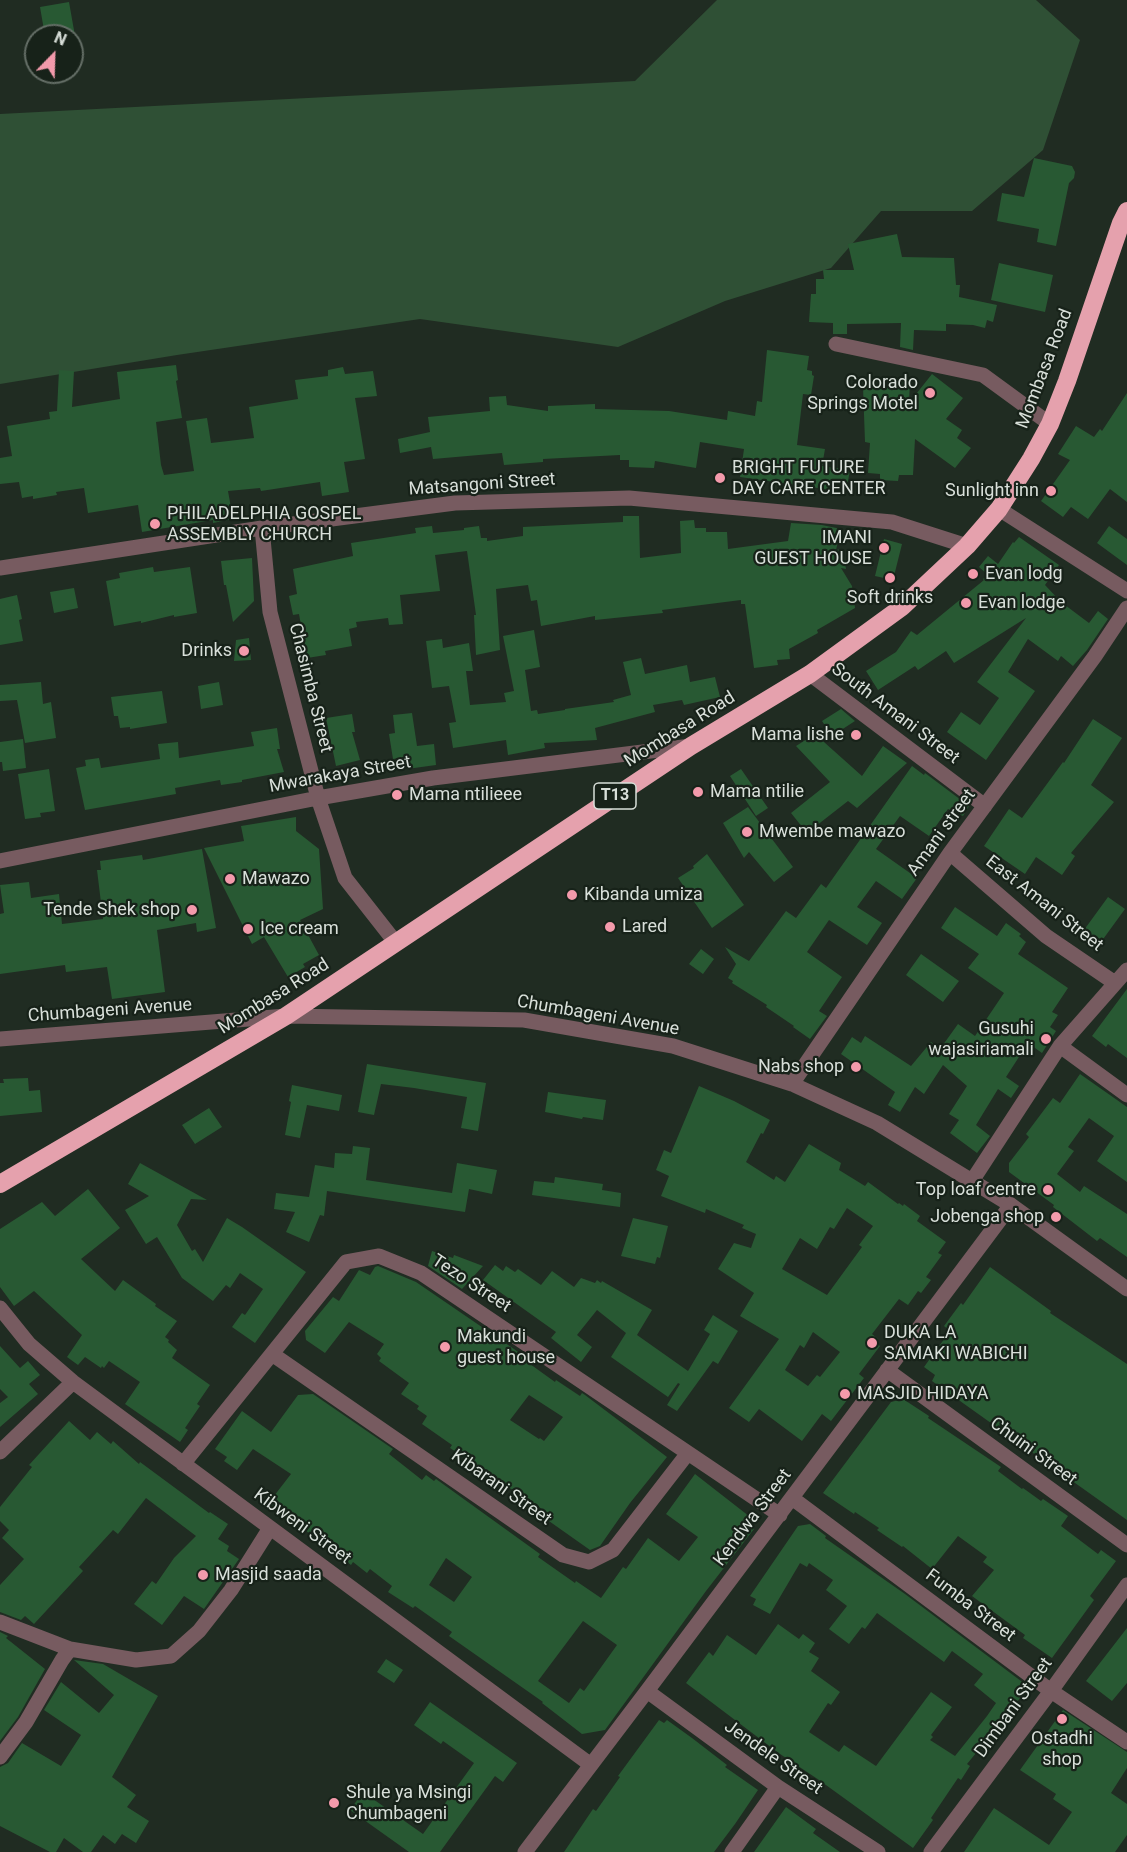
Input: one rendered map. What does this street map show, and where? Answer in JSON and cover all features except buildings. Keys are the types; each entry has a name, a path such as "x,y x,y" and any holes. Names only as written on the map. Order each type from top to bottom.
{"highway":[{"name":"Mombasa Road","path":"0,1184 286,1016 690,746 810,674 902,607 966,546 999,509 1031,459 1050,424 1067,381 1120,223 1127,211"},
{"name":"Mombasa Road","path":"1099,285 1127,246"}],"street":[{"path":"836,344 983,375 1050,424"},
{"name":"Matsangoni Street","path":"0,568 262,528 455,503 629,498 892,522 966,546"},
{"path":"999,509 1127,591"},
{"name":"Chasimba Street","path":"262,528 270,612 318,798 345,878 396,943"},
{"name":"Amani street","path":"792,1084 950,854 1095,656 1127,608"},
{"name":"South Amani Street","path":"810,674 985,806"},
{"name":"Mwarakaya Street","path":"0,861 318,798 433,778 690,746"},
{"name":"East Amani Street","path":"950,854 1047,936 1115,983"},
{"path":"972,1180 1060,1046 1127,970"},
{"name":"Chumbageni Avenue","path":"0,1039 286,1016 524,1020 673,1046 792,1084 877,1123 1011,1205 1127,1289"},
{"path":"1060,1046 1127,1095"},
{"name":"Kendwa Street","path":"525,1852 1011,1205"},
{"name":"Tezo Street","path":"183,1464 346,1262 378,1256 421,1273 780,1515"},
{"name":"Kibweni Street","path":"0,1308 29,1344 73,1382 591,1765"},
{"name":"Kibarani Street","path":"272,1354 563,1555 589,1562 613,1550 688,1453"},
{"name":"Chuini Street","path":"887,1370 1127,1545"},
{"path":"0,1452 73,1382"},
{"name":"Fumba Street","path":"792,1498 1051,1691 1127,1742"},
{"path":"0,1622 70,1649 136,1660 171,1656 199,1631 231,1590 270,1528"},
{"name":"Dimbani Street","path":"931,1852 1127,1585"},
{"path":"0,1756 26,1722 70,1649"},
{"name":"Jendele Street","path":"647,1691 778,1787 879,1852"},
{"path":"732,1852 778,1787"}],"green space":[{"path":"717,0 1036,0 1080,40 1043,150 972,211 881,211 831,268 725,301 618,347 420,319 0,384 0,114 635,81"}],"place":[{"name":"Colorado Springs Motel","path":"930,393"},
{"name":"BRIGHT FUTURE DAY CARE CENTER","path":"720,478"},
{"name":"Sunlight inn","path":"1051,491"},
{"name":"PHILADELPHIA GOSPEL ASSEMBLY CHURCH","path":"155,524"},
{"name":"IMANI GUEST HOUSE","path":"884,548"},
{"name":"Evan lodg","path":"973,574"},
{"name":"Soft drinks","path":"890,578"},
{"name":"Evan lodge","path":"966,603"},
{"name":"Drinks","path":"244,651"},
{"name":"Mama lishe","path":"856,735"},
{"name":"Mama ntilie","path":"698,792"},
{"name":"Mama ntilieee","path":"397,795"},
{"name":"Mwembe mawazo","path":"747,832"},
{"name":"Mawazo","path":"230,879"},
{"name":"Kibanda umiza","path":"572,895"},
{"name":"Tende Shek shop","path":"192,910"},
{"name":"Lared","path":"610,927"},
{"name":"Ice cream","path":"248,929"},
{"name":"Gusuhi wajasiriamali","path":"1046,1039"},
{"name":"Nabs shop","path":"856,1067"},
{"name":"Top loaf centre","path":"1048,1190"},
{"name":"Jobenga shop","path":"1056,1217"},
{"name":"DUKA LA SAMAKI WABICHI","path":"872,1343"},
{"name":"Makundi guest house","path":"445,1347"},
{"name":"MASJID HIDAYA","path":"845,1394"},
{"name":"Masjid saada","path":"203,1575"},
{"name":"Ostadhi shop","path":"1062,1719"},
{"name":"Shule ya Msingi Chumbageni","path":"334,1803"}]}
